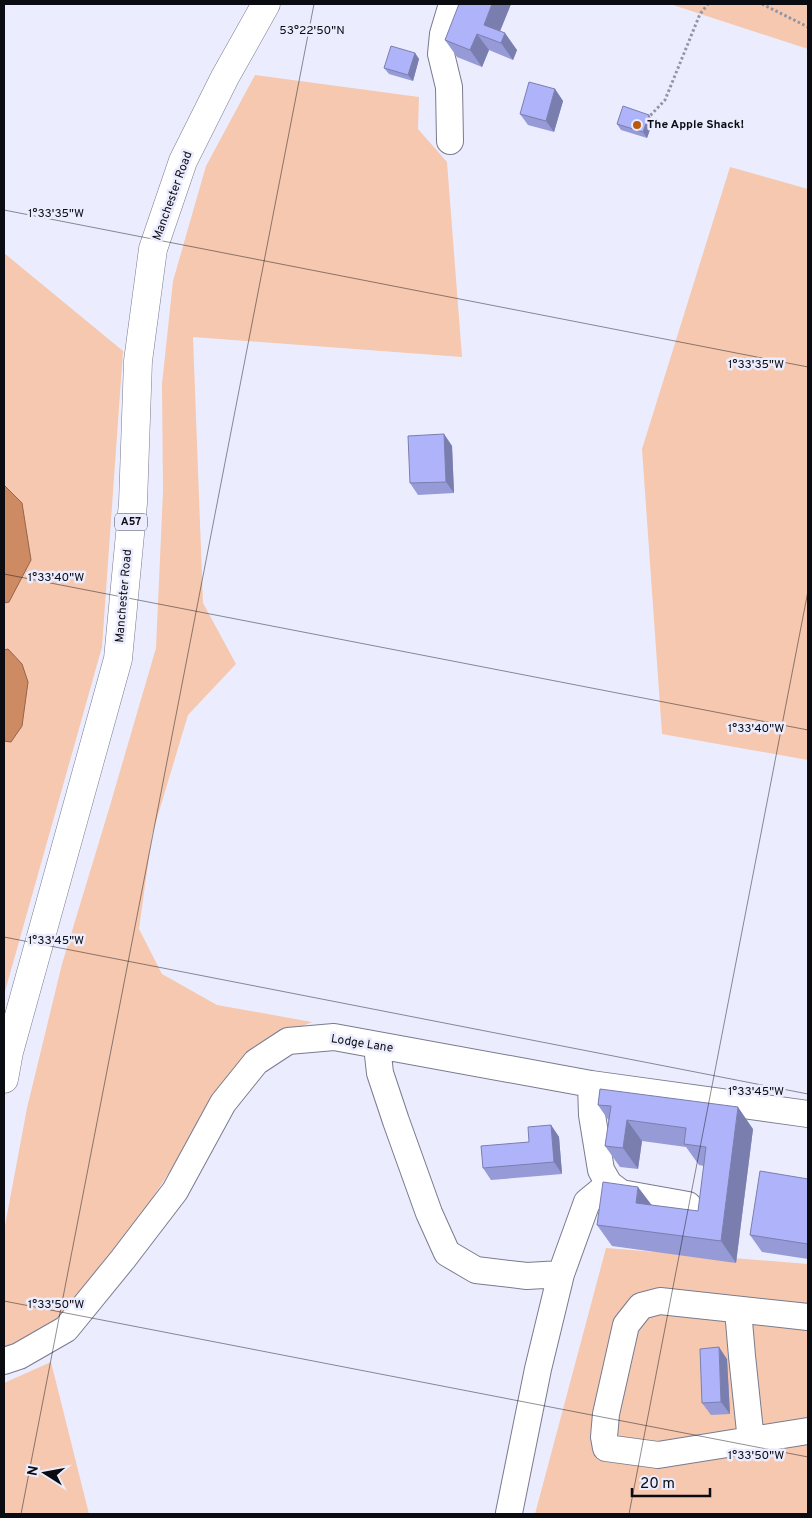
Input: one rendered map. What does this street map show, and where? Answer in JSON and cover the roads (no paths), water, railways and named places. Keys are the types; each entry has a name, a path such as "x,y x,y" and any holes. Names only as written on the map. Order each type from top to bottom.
{"main road":[{"name":"Manchester Road","path":"4,1078 6,1051 118,659 133,503 138,361 153,249 183,161 225,77 266,4"}],"street":[{"path":"450,142 449,87 441,54 443,34 452,4"},
{"name":"Lodge Lane","path":"4,1361 19,1356 66,1329 175,1191 223,1103 256,1062 288,1041 334,1037 591,1084 808,1114"},
{"path":"377,1046 380,1074 429,1213 447,1253 476,1270 527,1276 561,1274"},
{"path":"591,1084 592,1114 601,1170 609,1184 621,1192 688,1205"},
{"path":"509,1513 538,1369 561,1274 587,1202 609,1184"},
{"path":"808,1317 660,1302 641,1306 626,1325 606,1414 604,1437 606,1448 658,1455 808,1431"},
{"path":"738,1310 751,1441"}],"place":[{"name":"The Apple Shack!","path":"637,125"}]}
